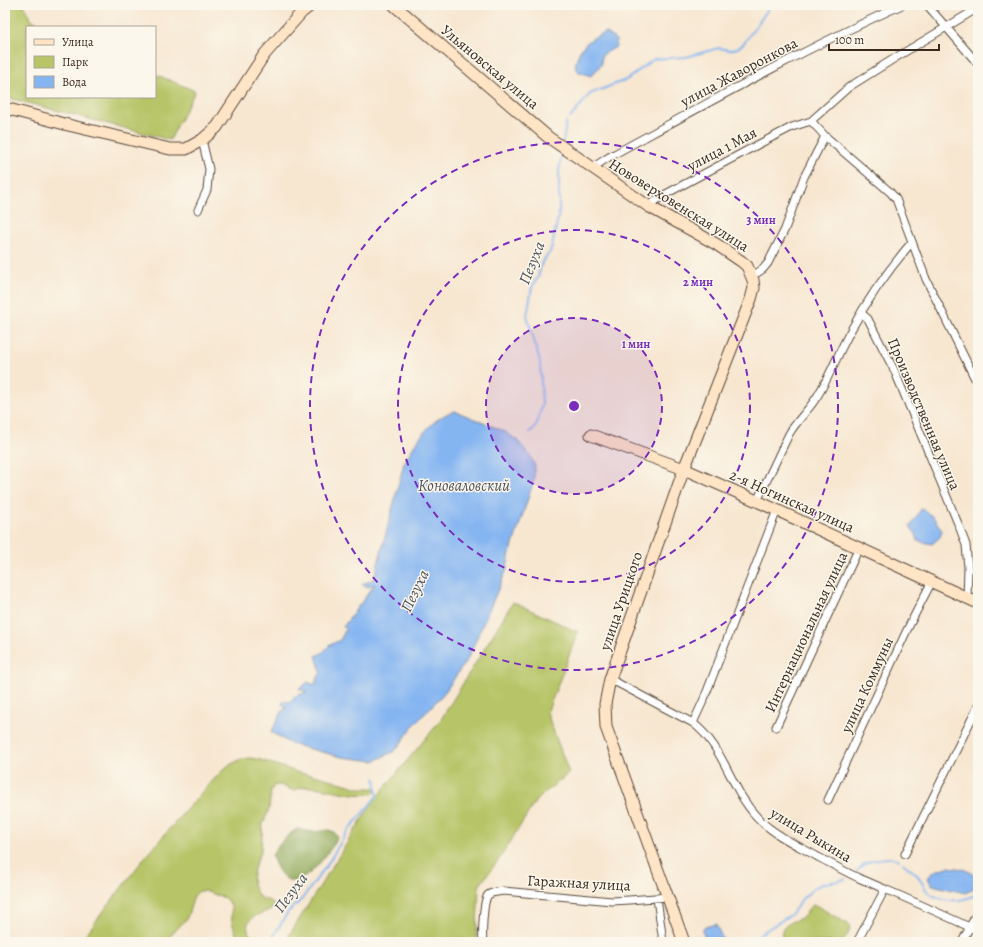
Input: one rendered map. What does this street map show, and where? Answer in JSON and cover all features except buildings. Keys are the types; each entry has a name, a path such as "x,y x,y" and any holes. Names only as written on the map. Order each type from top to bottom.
{"main road":[{"path":"5,108 68,125 170,149 186,149 202,140 217,127 264,55 311,5"},
{"name":"Ульяновская улица","path":"394,5 548,137"},
{"name":"Нововерховенская улица","path":"548,137 648,206 716,244 747,266 751,274"},
{"name":"улица Урицкого","path":"684,942 606,727 605,704 610,679 684,469 751,300 754,288 751,274"},
{"name":"2-я Ногинская улица","path":"591,435 684,469 777,510 978,603"}],"street":[{"name":"улица Жаворонкова","path":"592,168 609,157 756,77 902,5"},
{"path":"927,5 978,64"},
{"path":"977,380 926,279 896,199 811,121 849,87 978,8"},
{"name":"улица 1 Мая","path":"648,206 664,195 759,144 792,127 811,121"},
{"path":"751,274 757,273 768,263 785,229 804,177 826,136"},
{"path":"198,210 207,190 209,169 202,140"},
{"path":"757,501 789,434 795,424 817,397 861,313 892,266 912,242"},
{"name":"Производственная улица","path":"861,313 868,319 895,372 959,526 966,545 968,568 967,598"},
{"path":"693,723 704,699 777,510"},
{"name":"Интернациональная улица","path":"776,727 859,548"},
{"name":"улица Коммуны","path":"828,800 907,630 932,581"},
{"name":"улица Рыкина","path":"610,679 702,729 710,739 743,799 752,812 765,825 785,838 861,879 978,931"},
{"path":"905,854 978,706"},
{"path":"857,942 885,889"},
{"name":"Гаражная улица","path":"483,942 482,930 486,898 491,893 503,892 612,900 668,897"},
{"path":"657,898 663,942"},
{"path":"962,942 978,911"}],"green space":[{"path":"5,5 24,5 31,20 46,26 26,26 26,98 156,98 156,74 195,91 170,140 5,97"},
{"path":"513,602 578,632 547,713 569,773 537,799 500,858 479,886 476,942 285,942 372,803 440,721"},
{"path":"250,758 359,788 376,788 376,792 369,794 351,794 314,787 304,787 294,790 279,785 274,786 271,790 269,809 263,824 261,851 255,865 252,879 254,888 259,897 272,902 274,905 272,909 252,918 249,921 248,930 252,942 239,942 232,922 231,906 225,898 204,891 199,891 194,896 187,918 165,942 80,942 145,857 201,793 226,767 241,759"},
{"path":"297,829 314,832 329,830 334,832 337,839 335,844 312,871 305,877 298,880 290,880 284,877 278,869 272,856 283,841"},
{"path":"814,905 848,924 850,928 843,942 788,942 782,938 783,929 785,926 788,923 803,917 810,907"}],"water":[{"path":"606,32 616,40 616,47 602,55 601,65 591,76 579,72 575,66 582,48 589,41"},
{"name":"Коноваловский","path":"455,411 504,431 517,440 531,457 535,466 534,480 509,557 507,569 468,658 445,692 415,724 395,751 374,761 341,757 291,744 271,732 283,710 287,708 282,704 284,701 290,702 295,696 307,692 299,689 308,682 314,685 321,672 316,656 322,653 330,645 340,640 346,629 343,627 375,584 368,587 362,584 372,580 375,576 404,463 413,447 431,425 446,414"},
{"path":"921,509 925,510 931,515 942,531 940,537 932,544 918,541 916,534 910,527"},
{"path":"949,867 963,869 974,874 977,880 972,890 965,893 931,884 928,878 932,873"},
{"path":"716,924 723,940 720,942 707,942 702,931 705,927"}],"waterway":[{"name":"Пезуха","path":"570,118 590,94 628,79 654,59 686,57 719,48 730,50 738,48 744,43 771,5"},
{"name":"Пезуха","path":"563,143 566,122"},
{"name":"Пезуха","path":"530,432 536,426 542,405 540,362 527,316 532,287 538,277 542,262 550,252 553,242 559,212 559,171 562,151"},
{"name":"Пезуха","path":"270,942 288,912 302,899 327,865 347,832 377,796 375,778"},
{"path":"857,871 864,864 872,861 887,858 899,860"},
{"path":"903,863 917,875 927,891 936,897 960,900 978,894"},
{"path":"747,942 792,914 802,899 814,888 824,883 845,879"}]}
